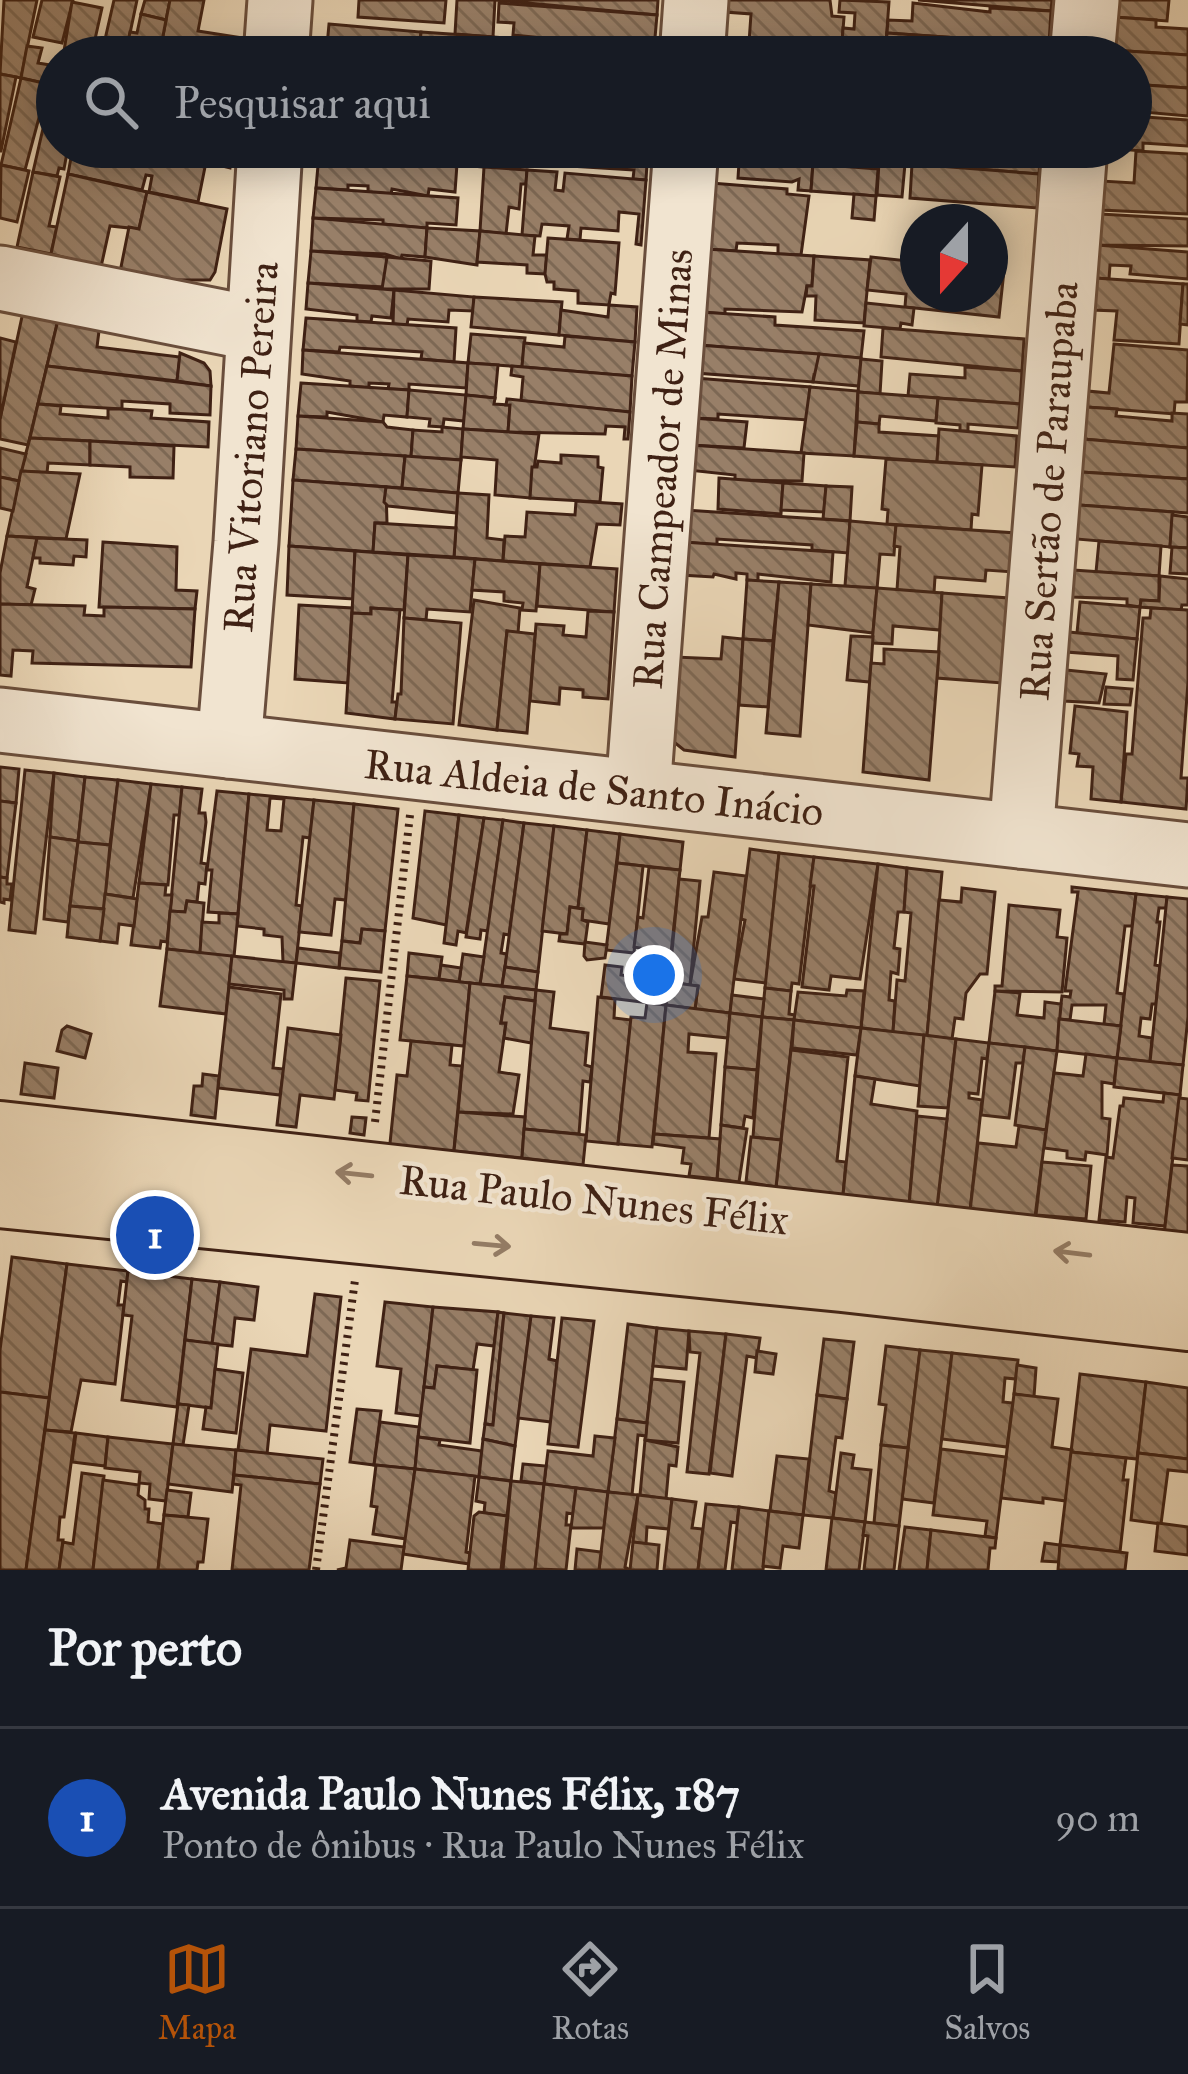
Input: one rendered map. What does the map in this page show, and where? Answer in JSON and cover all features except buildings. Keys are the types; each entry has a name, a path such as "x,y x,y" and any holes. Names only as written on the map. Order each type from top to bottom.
{"main road":[{"name":"Rua Paulo Nunes Félix","path":"0,1135 365,1204 842,1278 1188,1317"},
{"name":"Rua Paulo Nunes Félix","path":"0,1195 365,1204 1188,1267"}],"street":[{"path":"277,36 280,0"},
{"path":"693,36 696,0"},
{"path":"1084,36 1087,0"},
{"name":"Rua Vitoriano Pereira","path":"229,746 268,168"},
{"name":"Rua Campeador de Minas","path":"638,792 684,168"},
{"name":"Rua Sertão de Paraupaba","path":"1022,836 1073,168"},
{"path":"0,278 257,329"},
{"name":"Rua Aldeia de Santo Inácio","path":"0,720 1188,855"}],"path":[{"path":"316,1570 416,767"}],"place":[{"name":"Avenida Paulo Nunes Félix, 187","path":"155,1235"}]}
